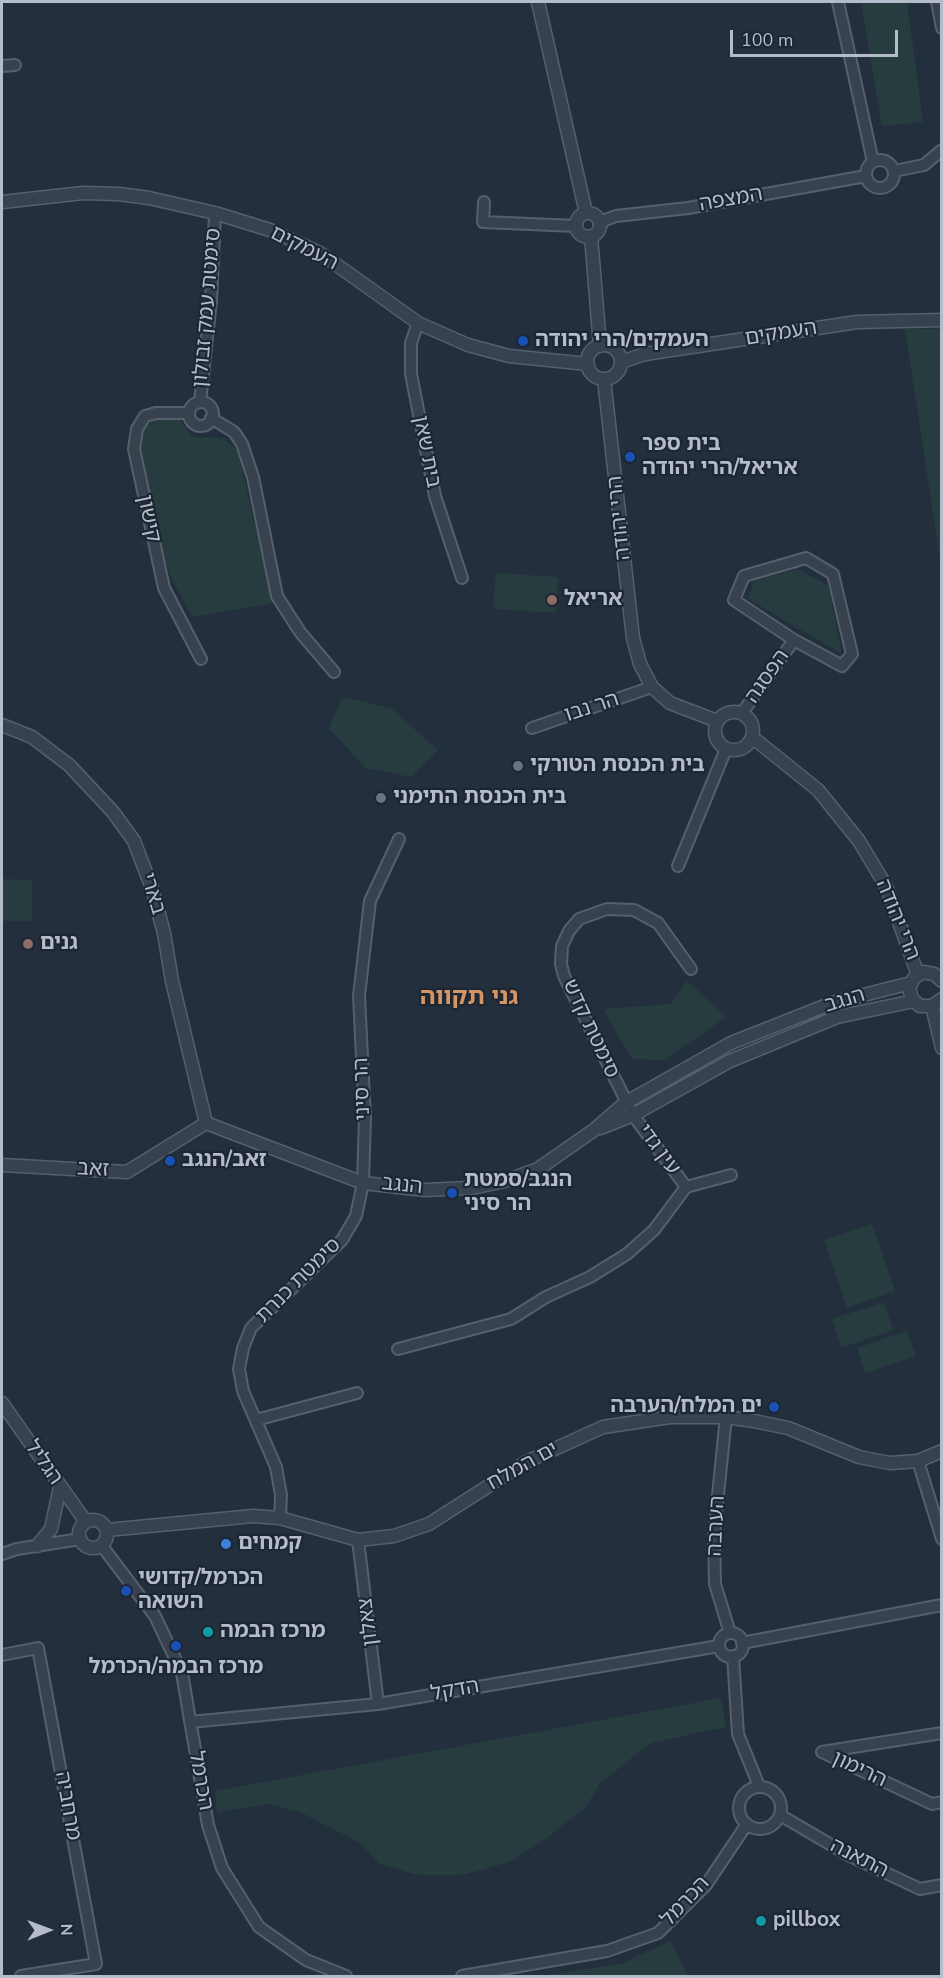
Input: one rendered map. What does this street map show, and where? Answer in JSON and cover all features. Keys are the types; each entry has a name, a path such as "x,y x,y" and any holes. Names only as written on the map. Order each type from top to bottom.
{"street":[{"path":"538,2 586,213"},
{"path":"838,2 873,162 866,176 871,185 882,189 892,182 894,171 886,161 873,162"},
{"path":"937,2 942,28"},
{"path":"2,66 15,65"},
{"path":"894,171 924,165 942,150"},
{"name":"המצפה","path":"599,226 605,220 616,216 688,208 866,176"},
{"name":"העמקים","path":"2,202 83,194 118,194 149,198 215,213 270,230 320,254 418,323 468,345 509,356 588,364"},
{"path":"484,202 483,222 576,226"},
{"name":"סימטת עמק זבולון","path":"200,402 211,301 215,213"},
{"path":"586,213 597,217 599,226 591,236 600,346"},
{"path":"586,213 577,219 576,226 579,234 591,236"},
{"name":"העמקים","path":"621,362 645,354 857,322 942,320"},
{"name":"בית שאן","path":"418,323 411,344 411,374 435,496 462,578"},
{"path":"600,346 615,348 621,362 618,373 604,379 592,373 588,364 590,352 600,346"},
{"name":"הרי יהודה","path":"604,379 633,638 639,664 652,687 670,703 717,721"},
{"path":"200,402 210,407 212,418 207,424 196,425 191,421 189,413 192,406 200,402"},
{"name":"קישון","path":"189,413 156,413 145,416 137,429 134,449 164,588 201,659"},
{"name":"סימטת עמק זבולון","path":"212,418 234,432 242,444 253,477 277,596 300,632 334,672"},
{"name":"הפסגה","path":"806,558 833,574 852,654 842,666 794,640 734,600 744,576 806,558"},
{"name":"הפסגה","path":"742,713 794,640"},
{"name":"הר נבו","path":"532,728 652,687"},
{"path":"725,713 742,713 752,723 752,737 745,747 739,750 726,749 716,740 714,734 717,721 725,713"},
{"name":"בארי","path":"2,725 32,737 69,765 113,812 134,841 158,910 184,1037 206,1123"},
{"name":"הרי יהודה","path":"752,737 818,789 859,841 886,886 914,979 910,994 914,1001"},
{"path":"678,866 726,749"},
{"name":"הר סיני","path":"363,1182 365,1118 360,996 370,901 399,839"},
{"name":"סימטת קדש","path":"625,1103 564,976 561,964 562,946 568,931 579,919 594,912 619,908 634,910 658,923 691,969"},
{"name":"הנגב","path":"206,1123 363,1182 425,1190 471,1188 505,1181 538,1169 594,1130 625,1103 731,1043 832,1003 914,979 939,976"},
{"path":"914,1001 920,1006 937,1003 942,1048"},
{"name":"הנגב","path":"594,1130 633,1115 730,1060 762,1047 837,1017 914,1001"},
{"name":"עין גדי","path":"625,1103 686,1187 731,1175"},
{"name":"זאב","path":"2,1165 128,1172 206,1123"},
{"name":"סימטת כנרת","path":"280,1518 281,1495 276,1467 243,1391 239,1369 243,1348 251,1329 342,1240 356,1216 363,1182"},
{"path":"398,1348 511,1319 546,1297 590,1276 627,1254 654,1230 686,1187"},
{"path":"256,1420 357,1393"},
{"name":"הגליל","path":"2,1403 86,1522"},
{"name":"ים המלח","path":"107,1530 242,1516 280,1518 358,1540 394,1536 429,1524 526,1462 603,1427 670,1417 726,1417 788,1428 859,1457 890,1463 918,1461 942,1451"},
{"name":"הערבה","path":"726,1417 714,1534 715,1584 730,1633"},
{"path":"918,1461 942,1539"},
{"path":"37,1546 51,1528 60,1487"},
{"path":"96,1520 107,1530 107,1537 102,1546 91,1549 80,1539 80,1530 86,1522 96,1520"},
{"path":"2,1554 80,1539"},
{"name":"צאלון","path":"358,1540 378,1704"},
{"name":"הכרמל","path":"102,1546 154,1616 182,1673 208,1825 222,1868 259,1927 306,1960 346,1977"},
{"path":"742,1643 942,1605"},
{"path":"730,1633 737,1635 742,1643 740,1653 733,1656 725,1655 719,1646 723,1635 730,1633"},
{"name":"הדקל","path":"190,1722 378,1704 719,1646"},
{"name":"מרחביה","path":"2,1656 38,1648 96,1964 21,1977"},
{"path":"733,1656 738,1734 759,1786"},
{"name":"הרימון","path":"942,1733 822,1752 932,1804 942,1802"},
{"path":"759,1786 766,1787 777,1795 782,1808 780,1815 773,1825 763,1829 747,1824 740,1814 740,1801 747,1791 759,1786"},
{"name":"התאנה","path":"780,1815 850,1856 920,1889 942,1885"},
{"name":"הכרמל","path":"462,1977 607,1951 658,1933 706,1885 747,1824"}],"green space":[{"path":"861,2 907,2 923,122 882,126"},
{"path":"905,329 940,329 941,565"},
{"path":"153,420 180,420 193,437 224,438 238,451 273,603 192,617 170,575 149,504 140,447 143,430"},
{"path":"797,569 828,585 842,654 748,599 754,581"},
{"path":"496,573 558,577 556,613 493,609"},
{"path":"342,697 391,708 438,750 411,777 366,768 329,729"},
{"path":"2,879 32,880 32,921 2,921"},
{"path":"687,981 727,1017 664,1060 632,1059 603,1009 671,1004"},
{"path":"872,1224 895,1291 847,1308 824,1240"},
{"path":"884,1302 893,1330 841,1348 832,1319"},
{"path":"907,1331 916,1356 865,1373 857,1348"},
{"path":"721,1698 726,1727 651,1743 600,1783 586,1807 547,1838 510,1862 462,1875 418,1875 380,1864 360,1843 300,1812 269,1804 217,1812 215,1791"},
{"path":"670,1941 688,1975 546,1976 623,1963"}],"place":[{"name":"העמקים/הרי יהודה","path":"523,341"},
{"name":"בית ספר אריאל/הרי יהודה","path":"630,457"},
{"name":"אריאל","path":"552,600"},
{"name":"בית הכנסת הטורקי","path":"518,766"},
{"name":"בית הכנסת התימני","path":"381,798"},
{"name":"גנים","path":"28,944"},
{"name":"זאב/הנגב","path":"170,1161"},
{"name":"הנגב/סמטת הר סיני","path":"452,1193"},
{"name":"ים המלח/הערבה","path":"774,1407"},
{"name":"קמחים","path":"226,1544"},
{"name":"הכרמל/קדושי השואה","path":"126,1591"},
{"name":"מרכז הבמה","path":"208,1632"},
{"name":"מרכז הבמה/הכרמל","path":"176,1646"},
{"name":"pillbox","path":"761,1921"}],"district":[{"name":"גני תקווה","path":"469,998"}]}
